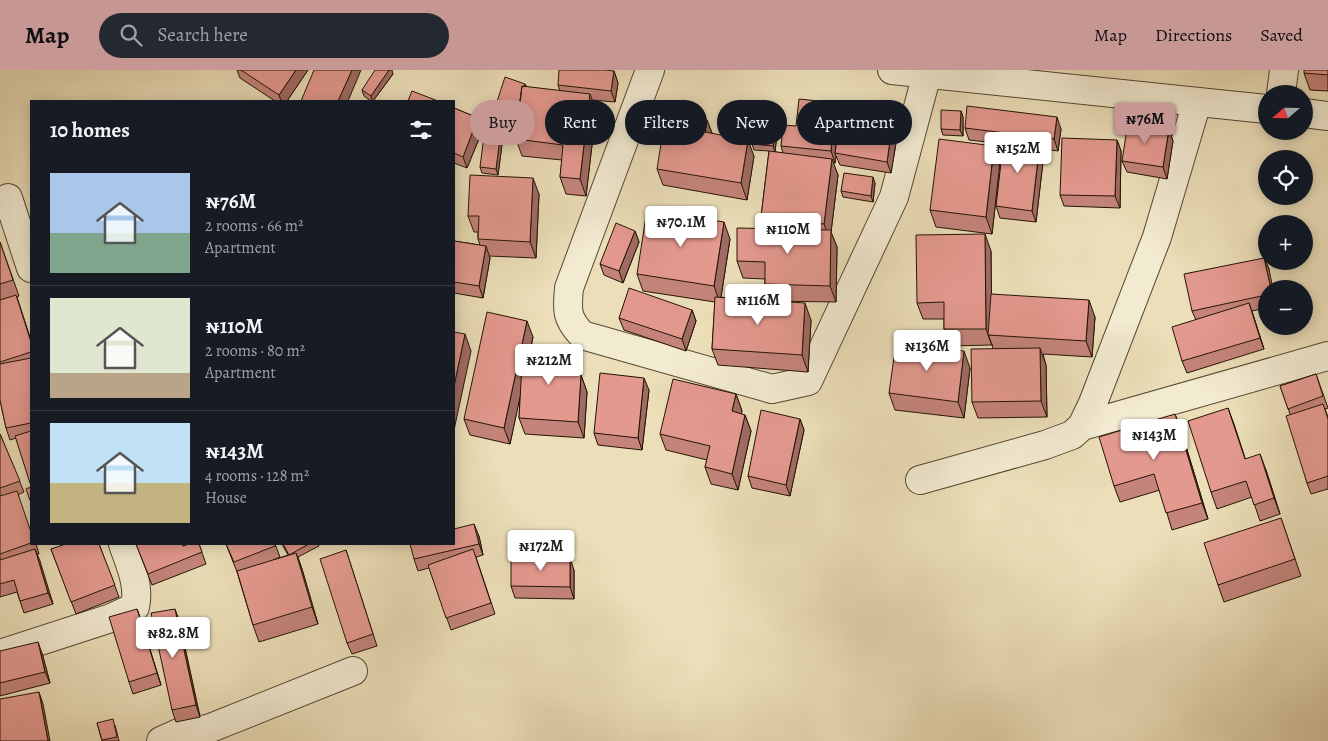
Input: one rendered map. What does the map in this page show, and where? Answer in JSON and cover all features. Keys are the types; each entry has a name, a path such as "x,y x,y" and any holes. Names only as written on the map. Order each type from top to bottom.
{"street":[{"path":"650,70 569,288 567,309 572,324 582,335 772,389 808,380 894,197 927,74"},
{"path":"892,70 1258,108"},
{"path":"1282,85 1284,70"},
{"path":"920,480 1045,445 1072,435 1082,426 1093,403 1156,237 1197,102"},
{"path":"1313,114 1328,116"},
{"path":"8,198 30,265"},
{"path":"1082,426 1328,356"},
{"path":"0,654 110,618 135,607 138,596 123,545"},
{"path":"161,741 181,732 208,729 353,671"}],"building":[{"path":"241,70 296,70 279,95"},
{"path":"314,70 352,70 338,100 301,100"},
{"path":"375,70 389,70 371,96 362,90"},
{"path":"559,70 614,71 611,91 558,85"},
{"path":"1304,70 1328,70 1328,75 1304,73"},
{"path":"505,77 525,84 524,87 522,86 520,100 498,100"},
{"path":"522,86 590,94 589,100 545,100 545,143 535,141 535,100 520,100"},
{"path":"412,91 435,100 408,100"},
{"path":"967,106 1057,117 1054,139 965,128"},
{"path":"455,108 470,115 470,139 463,157 455,153"},
{"path":"941,110 961,111 960,130 941,129"},
{"path":"797,117 797,145 832,145 831,151 781,146 787,145 787,125 796,126"},
{"path":"1128,122 1169,129 1163,167 1122,161"},
{"path":"707,132 717,134 717,145 747,145 741,183 657,169 661,145 707,145"},
{"path":"1004,137 1040,142 1032,211 996,206"},
{"path":"1062,138 1117,140 1115,196 1060,195"},
{"path":"939,139 994,146 986,217 930,210"},
{"path":"483,145 499,145 496,169 480,167"},
{"path":"563,145 584,145 580,179 560,177"},
{"path":"836,145 889,145 887,162 835,153"},
{"path":"769,151 832,159 824,224 761,217"},
{"path":"844,173 873,177 871,196 841,191"},
{"path":"470,175 533,178 530,242 478,239 479,216 468,216"},
{"path":"647,210 724,222 714,286 637,274"},
{"path":"616,223 635,231 619,271 600,264"},
{"path":"737,228 831,230 830,286 765,284 765,262 737,261"},
{"path":"985,234 986,329 944,329 944,302 917,303 916,235"},
{"path":"455,241 486,246 479,286 455,282"},
{"path":"0,242 13,280 0,284"},
{"path":"1258,259 1258,270 1267,270 1269,280 1258,280 1258,297 1192,311 1184,274"},
{"path":"629,288 692,310 682,339 619,318"},
{"path":"991,294 1089,300 1086,341 988,335"},
{"path":"16,295 30,339 30,352 0,362 0,300"},
{"path":"715,297 805,303 802,355 712,349"},
{"path":"1249,303 1260,338 1182,361 1172,327"},
{"path":"487,312 527,321 504,428 464,419"},
{"path":"455,332 465,334 455,381"},
{"path":"896,343 964,351 958,402 889,393"},
{"path":"523,346 571,349 569,374 581,375 578,422 519,418"},
{"path":"1040,348 1041,401 972,402 971,349"},
{"path":"30,358 30,423 6,428 0,400 0,364"},
{"path":"600,373 644,378 638,438 594,433"},
{"path":"1316,374 1323,396 1288,409 1280,386"},
{"path":"673,379 736,394 732,411 745,415 732,474 705,467 710,446 660,434"},
{"path":"1323,404 1328,419 1328,476 1307,483 1286,416"},
{"path":"1228,408 1245,459 1260,454 1274,498 1254,505 1246,481 1211,492 1188,421"},
{"path":"761,410 800,419 786,485 748,476"},
{"path":"1175,414 1202,503 1166,513 1154,474 1114,486 1099,437"},
{"path":"30,431 30,483 15,436"},
{"path":"0,434 20,481 0,488"},
{"path":"30,487 30,500 26,489"},
{"path":"17,491 30,529 30,543 0,554 0,496"},
{"path":"1281,518 1295,559 1218,585 1204,543"},
{"path":"474,524 479,544 414,559 410,545 455,545 455,529"},
{"path":"63,545 99,545 115,585 71,602 51,549"},
{"path":"136,545 199,545 202,552 148,574"},
{"path":"226,545 275,545 275,546 234,562"},
{"path":"284,545 307,545 289,555"},
{"path":"35,549 48,593 20,601 14,580 0,584 0,560"},
{"path":"473,549 491,603 446,618 428,565"},
{"path":"346,550 373,634 347,643 320,559"},
{"path":"296,553 312,607 253,625 237,571"},
{"path":"511,558 570,558 570,587 511,586"},
{"path":"137,609 157,673 129,682 109,617"},
{"path":"175,609 196,705 172,710 151,613"},
{"path":"38,642 45,672 0,683 0,651"},
{"path":"39,692 48,741 0,741 0,699"},
{"path":"113,719 117,737 102,740 97,723"}]}
